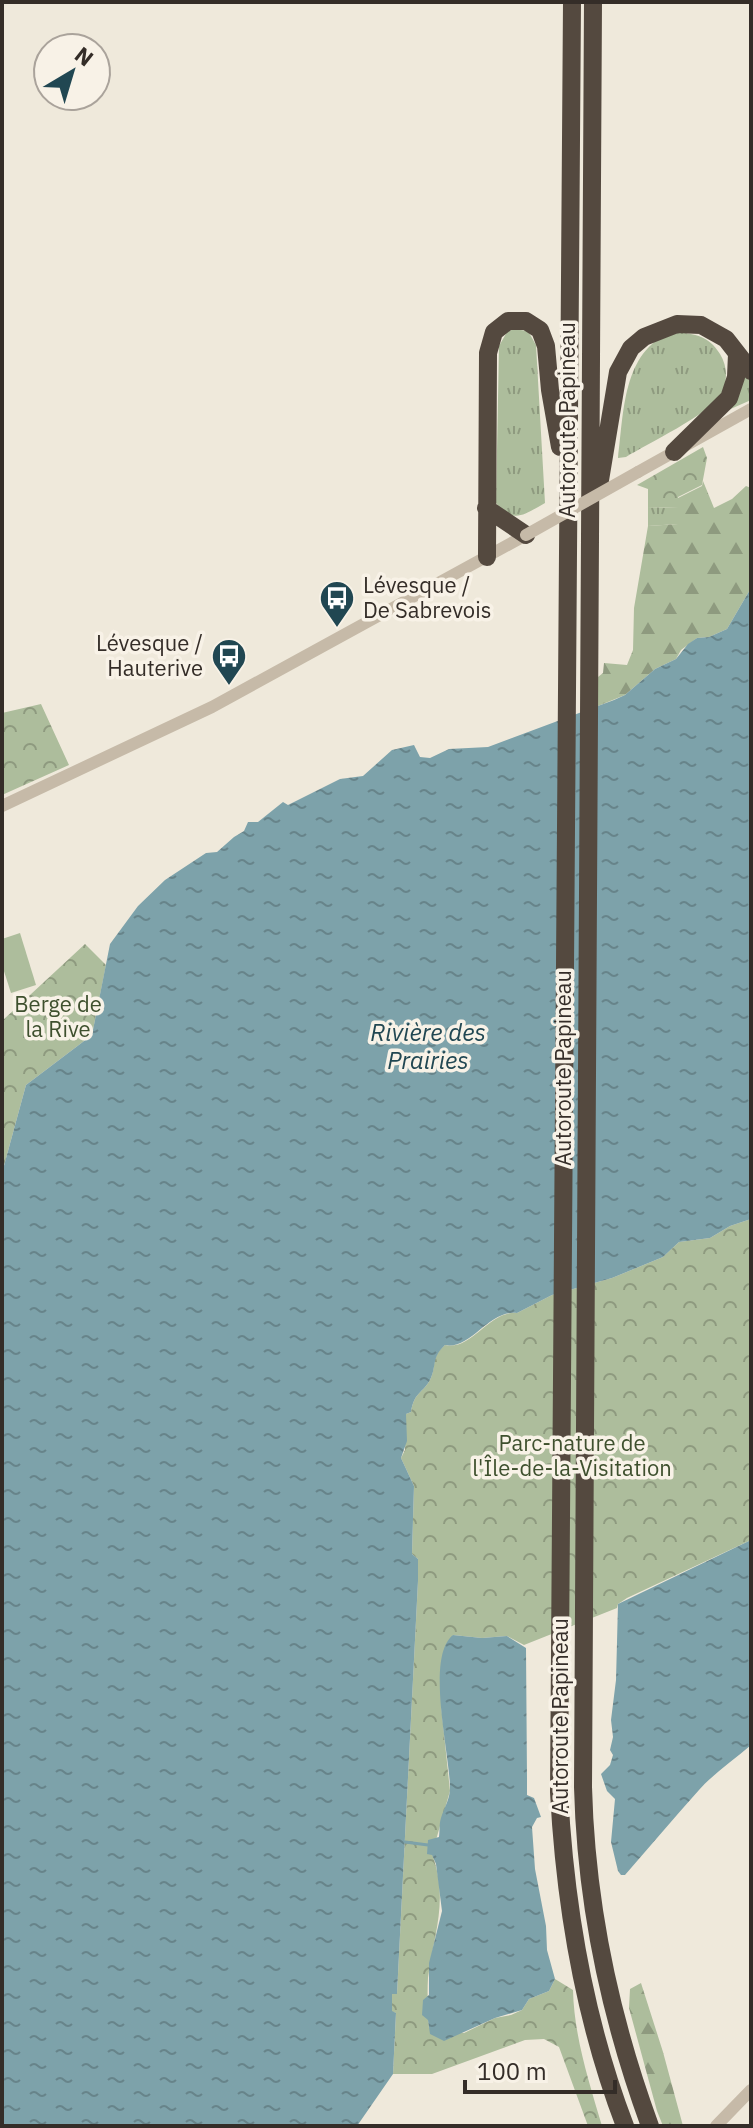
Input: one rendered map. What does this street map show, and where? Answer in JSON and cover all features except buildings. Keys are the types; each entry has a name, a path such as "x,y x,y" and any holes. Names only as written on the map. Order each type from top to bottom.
{"highway":[{"name":"Autoroute Papineau","path":"572,2 558,1708 561,1825 570,1909 583,1983 605,2067 625,2126"},
{"name":"Autoroute Papineau","path":"593,2 582,1730 586,1846 594,1914 622,2044 650,2126"},
{"path":"487,557 489,344 498,327 514,320 532,323 543,336 568,489"},
{"path":"591,536 615,381 631,348 659,329 685,323 701,325 717,332 751,371"},
{"path":"674,452 725,404 734,385 737,354"},
{"path":"486,508 526,535"}],"street":[{"path":"2,806 212,707 751,409"},
{"path":"716,2126 751,2090"}],"green space":[{"path":"513,329 528,331 536,345 545,503 525,514 514,516 496,503 499,346 507,332"},
{"path":"672,332 699,336 716,348 726,370 723,391 714,403 691,420 626,457 618,458 628,386 635,369 643,354 656,341"},
{"path":"743,367 751,381 751,400 726,411"},
{"path":"703,447 707,458 702,485 678,497 678,508 648,507 648,489 637,485"},
{"path":"703,481 714,508 732,499 746,486 751,488 751,588 727,629 709,637 697,638 681,650 676,659 655,669 625,695 598,706 598,677 603,673 604,663 627,665 633,650 634,608 648,526 678,524 678,498 702,486"},
{"path":"648,507 678,508 678,524 648,526"},
{"path":"41,704 69,765 2,795 2,713"},
{"path":"20,933 36,985 11,993 2,965 2,939"},
{"name":"Berge de la Rive","path":"85,944 106,965 92,1035 26,1085 2,1173 2,1021"},
{"name":"Parc-nature de l'Île-de-la-Visitation","path":"751,1219 751,1540 627,1598 617,1608 524,1645 507,1636 482,1638 453,1635 441,1668 441,1705 450,1791 432,1854 440,1902 428,1978 429,2028 464,2033 495,2018 511,2015 522,2010 529,1999 549,1991 555,1979 573,1990 579,2042 602,2126 588,2126 559,2047 544,2039 525,2040 432,2074 393,2074 396,2013 392,2012 392,1994 397,1994 418,1581 418,1559 412,1554 414,1486 401,1458 405,1450 406,1414 411,1412 416,1397 430,1380 436,1358 445,1345 464,1342 498,1318 517,1313 552,1295 612,1278 663,1257 679,1242 710,1238 730,1226"},
{"path":"641,1983 683,2126 663,2126 657,2111 629,2008 630,1989"}],"water":[{"name":"Rivière des Prairies","path":"751,588 751,1219 730,1226 710,1238 679,1242 663,1257 612,1278 552,1295 517,1313 507,1313 463,1342 445,1345 436,1358 430,1380 416,1397 411,1412 406,1414 407,1441 401,1458 414,1486 412,1554 418,1559 418,1581 397,1994 392,1994 392,2011 396,2013 393,2074 357,2126 2,2126 2,1173 26,1085 92,1035 110,944 138,906 165,880 206,853 217,852 244,831 248,822 258,822 283,802 288,805 340,779 363,776 392,750 414,745 420,757 430,758 449,749 488,747 625,695 655,669 676,659 697,638 709,637 727,629"},
{"path":"751,1540 751,1745 705,1784 625,1875 621,1875 611,1842 615,1799 607,1791 601,1774 610,1765 613,1755 610,1750 618,1604"},
{"path":"453,1635 482,1638 507,1636 526,1648 527,1795 534,1798 541,1817 532,1827 535,1869 546,1926 547,1950 555,1979 549,1991 529,1999 522,2010 495,2018 444,2041 430,2034 428,2020 422,2015 423,2000 429,1995 429,1963 442,1911 436,1864 432,1855 427,1854 428,1840 439,1837 440,1820 450,1792 440,1684 445,1647"}],"waterway":[{"path":"405,1842 428,1845"}],"place":[{"name":"Lévesque / De Sabrevois","path":"337,629"},
{"name":"Lévesque / Hauterive","path":"229,687"}]}
